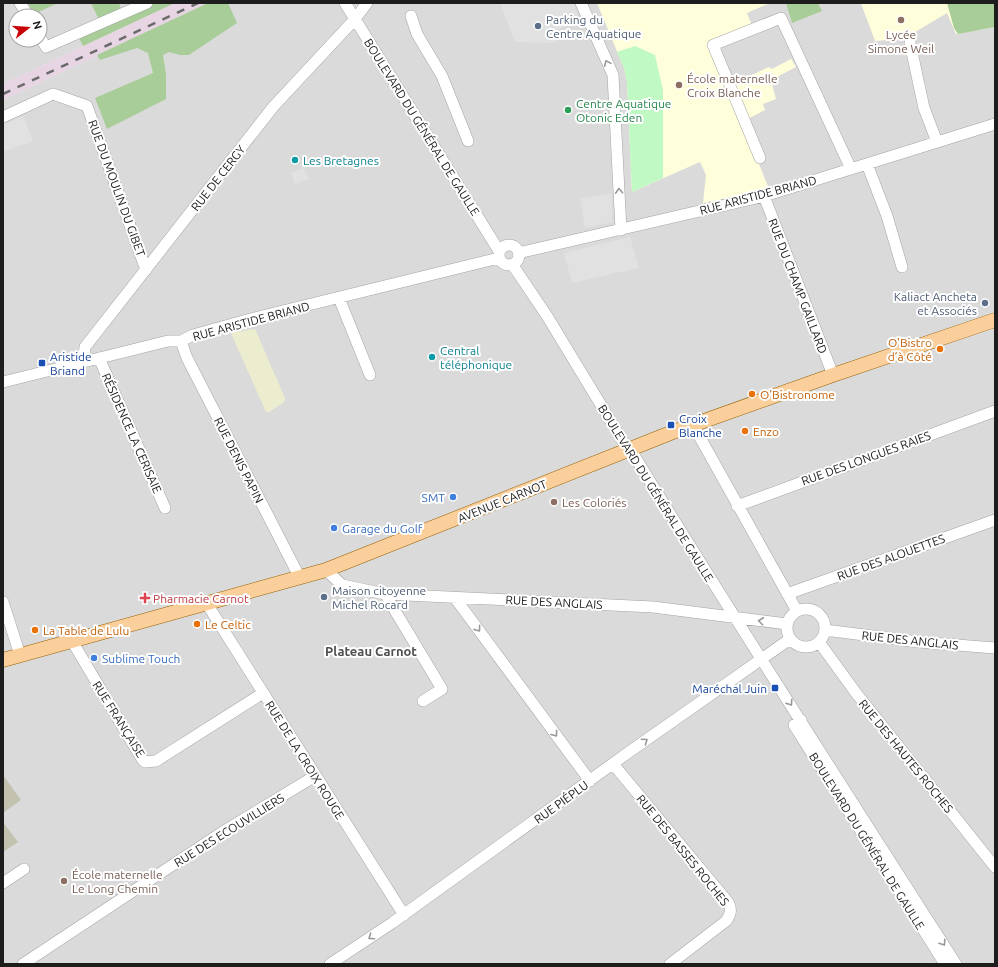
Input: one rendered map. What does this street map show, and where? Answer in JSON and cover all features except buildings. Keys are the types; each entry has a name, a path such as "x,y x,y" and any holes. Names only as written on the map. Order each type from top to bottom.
{"main road":[{"name":"AVENUE CARNOT","path":"3,660 326,570 693,425 833,375 995,320"}],"street":[{"path":"48,46 147,3"},
{"name":"BOULEVARD DU GÉNÉRAL DE GAULLE","path":"345,3 499,255"},
{"name":"RUE DE CERGY","path":"83,362 85,347 273,107 367,3"},
{"path":"581,3 613,75 621,230"},
{"path":"411,16 417,34 442,76 468,141"},
{"path":"760,158 713,45 781,18 851,169"},
{"path":"910,43 924,108 937,142"},
{"name":"RUE DU MOULIN DU GIBET","path":"3,117 53,94 87,106 146,270"},
{"name":"RUE ARISTIDE BRIAND","path":"518,253 764,196 995,124"},
{"path":"867,164 887,216 902,267"},
{"name":"RUE DU CHAMP GAILLARD","path":"764,196 833,375"},
{"path":"510,245 515,248 518,253 517,260 512,264 503,263 499,255 503,246 510,245"},
{"name":"RUE ARISTIDE BRIAND","path":"3,382 168,341 181,341 193,335 499,255"},
{"name":"BOULEVARD DU GÉNÉRAL DE GAULLE","path":"512,264 532,292 624,443 630,450 734,618 801,720 956,964"},
{"path":"339,298 370,375"},
{"name":"RUE DENIS PAPIN","path":"181,341 187,358 300,578"},
{"name":"RÉSIDENCE LA CERISAIE","path":"99,358 165,508"},
{"name":"RUE DES LONGUES RAIES","path":"737,506 995,411"},
{"path":"693,425 797,611"},
{"name":"RUE DES ALOUETTES","path":"787,594 995,520"},
{"name":"RUE DES ANGLAIS","path":"326,570 342,586 385,594 653,607 787,624"},
{"path":"385,594 442,689 423,701"},
{"path":"455,598 590,781"},
{"path":"3,602 20,656"},
{"name":"RUE DE LA CROIX ROUGE","path":"207,604 404,915"},
{"path":"802,609 814,610 823,618 825,630 819,642 814,645 804,647 799,646 790,639 787,624 789,619 797,611 802,609"},
{"name":"RUE DES ANGLAIS","path":"825,630 919,642 995,648"},
{"name":"RUE PIÉPLU","path":"330,964 404,915 613,764 790,639"},
{"name":"RUE FRANÇAISE","path":"72,641 145,762 156,761 263,693"},
{"name":"RUE DES HAUTES ROCHES","path":"819,642 856,693 995,867"},
{"name":"BOULEVARD DU GÉNÉRAL DE GAULLE","path":"801,720 794,725 944,964"},
{"name":"RUE DES BASSES ROCHES","path":"613,764 728,902 731,908 730,916 726,921 673,963"},
{"name":"RUE DES ECOUVILLIERS","path":"23,964 221,833 315,776"},
{"path":"3,883 24,869"}],"shaded area":[{"path":"3,3 175,3 3,84"},
{"path":"175,3 208,3 3,100 3,84"},
{"path":"208,3 861,3 876,41 905,38 947,12 956,34 995,27 995,964 3,964 3,100"},
{"name":"Parking du Centre Aquatique","path":"500,3 574,3 579,22 556,30 557,43 515,42"},
{"path":"597,3 770,3 747,13 752,26 710,44 728,86 769,67 772,69 791,59 796,67 771,80 776,99 763,104 765,110 742,122 769,189 703,203 706,175 700,162 632,192 627,82 624,68"},
{"name":"Lycée Simone Weil","path":"861,3 995,3 995,27 956,34 947,13 905,38 875,41"},
{"path":"23,116 33,141 3,152 3,125"},
{"path":"304,168 309,179 295,184 291,173"},
{"path":"612,193 612,222 585,228 580,199"},
{"path":"630,237 639,268 572,283 564,253"},
{"path":"255,329 285,398 284,402 269,412 266,412 231,333"},
{"path":"3,775 21,800 3,813"},
{"path":"3,822 18,842 3,852"}],"green space":[{"path":"28,3 58,3 47,8 31,8"},
{"path":"91,3 119,3 121,9 99,20"},
{"path":"154,3 175,3 83,46 79,38"},
{"path":"208,3 228,3 237,23 189,55 180,55 169,52 163,55 166,75 166,99 107,129 95,98 153,73 148,53 137,48 100,60 97,55"},
{"path":"786,3 818,3 822,11 792,23"},
{"path":"947,3 995,3 995,27 958,34 954,28"},
{"path":"635,46 655,55 663,90 663,178 632,192 627,82 624,68 617,52"}],"railway":[{"path":"3,94 198,3"}],"place":[{"name":"Lycée Simone Weil","path":"901,20"},
{"name":"Parking du Centre Aquatique","path":"538,26"},
{"name":"École maternelle Croix Blanche","path":"679,85"},
{"name":"Centre Aquatique Otonic Eden","path":"568,110"},
{"name":"Les Bretagnes","path":"295,160"},
{"name":"Kaliact Ancheta et Associés","path":"985,303"},
{"name":"O'Bistro d’à Côté","path":"940,349"},
{"name":"Central téléphonique","path":"432,357"},
{"name":"Aristide Briand","path":"42,363"},
{"name":"O'Bistronome","path":"752,394"},
{"name":"Croix Blanche","path":"671,425"},
{"name":"Enzo","path":"745,431"},
{"name":"SMT","path":"453,497"},
{"name":"Les Coloriés","path":"554,502"},
{"name":"Garage du Golf","path":"334,528"},
{"name":"Maison citoyenne Michel Rocard","path":"324,597"},
{"name":"Pharmacie Carnot","path":"145,598"},
{"name":"Le Celtic","path":"197,624"},
{"name":"La Table de Lulu","path":"35,630"},
{"name":"Sublime Touch","path":"94,658"},
{"name":"Maréchal Juin","path":"775,688"},
{"name":"École maternelle Le Long Chemin","path":"64,881"}],"district":[{"name":"Plateau Carnot","path":"371,651"}]}
